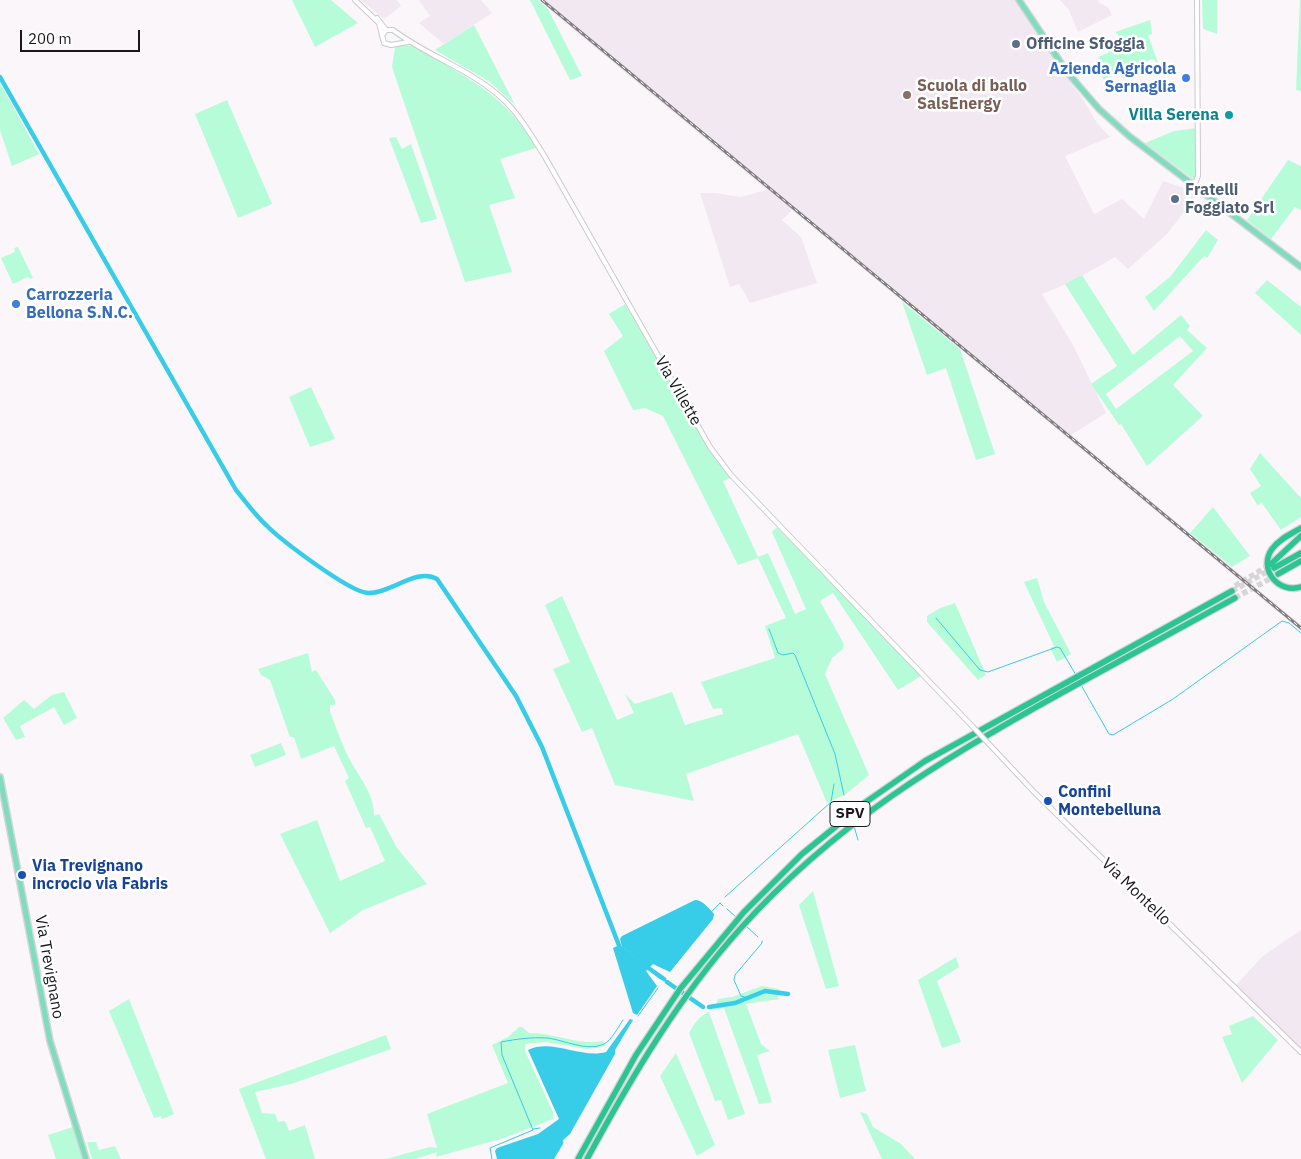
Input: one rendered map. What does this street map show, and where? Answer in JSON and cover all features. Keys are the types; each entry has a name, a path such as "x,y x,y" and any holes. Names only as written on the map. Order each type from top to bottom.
{"highway":[{"path":"1301,528 1275,545 1270,552 1267,563 1270,575 1277,584 1290,589 1301,588"},
{"path":"1301,536 1273,566 1301,553"},
{"path":"1278,574 1301,561"},
{"name":"SPV","path":"578,1159 632,1063 670,1004 721,937 778,876 840,822 904,775 961,740 1231,590"},
{"name":"SPV","path":"587,1159 640,1064 701,975 760,907 826,844 879,803 938,763 1235,598"}],"main road":[{"path":"1019,0 1061,63 1090,99 1120,129 1301,267"},
{"name":"Via Trevignano","path":"0,777 50,1041 86,1159"}],"street":[{"name":"Via Villette","path":"355,0 380,20 386,30 393,30 487,87 506,102 522,121 545,157 710,447 731,475 974,728"},
{"path":"1194,186 1198,176 1197,0"},
{"name":"Via Villette","path":"374,16 380,25 382,36"},
{"path":"386,30 382,36 386,44 410,42"},
{"path":"396,42 397,34"},
{"name":"Via Montello","path":"974,728 1035,793 1301,1052"}],"shaded area":[{"path":"361,0 397,0 401,6 384,19"},
{"path":"419,0 481,0 492,13 444,44 419,23 430,16"},
{"path":"538,0 1015,0 1081,96 1097,123 1110,137 1065,156 1094,214 1122,199 1144,219 1163,181 1199,193 1167,234 1128,269 1115,257 1069,283 1042,294 1073,345 1106,413 1071,435 1301,625 1301,631 792,210 782,220 801,237 817,283 750,303 739,284 730,287 700,193 740,197 767,190"},
{"path":"1060,0 1098,0 1099,3 1108,7 1112,15 1078,32 1069,10"},
{"path":"1301,930 1301,1052 1234,987 1263,956"}],"green space":[{"path":"292,0 331,0 358,23 315,47"},
{"path":"530,0 538,0 548,9 582,76 570,80"},
{"path":"1202,0 1217,0 1217,34 1203,29"},
{"path":"1301,0 1301,91 1296,90"},
{"path":"1150,20 1152,34 1148,35 1158,63 1152,59 1104,80 1098,70 1105,66 1098,57 1108,53 1119,36 1115,32"},
{"path":"474,25 515,105 490,82 435,50"},
{"path":"401,44 419,49 430,55 486,91 518,121 536,148 500,159 515,198 489,205 512,272 465,282 392,66 395,47"},
{"path":"0,83 39,154 12,166 0,130"},
{"path":"227,100 272,204 238,218 195,114"},
{"path":"1197,128 1197,182 1145,143 1174,131"},
{"path":"396,137 402,149 411,144 437,219 421,223 389,138"},
{"path":"1288,160 1301,166 1301,210 1295,207 1271,239 1247,220"},
{"path":"1206,230 1218,240 1207,258 1204,256 1154,311 1145,297 1170,277"},
{"path":"18,247 33,278 30,279 28,277 13,284 1,258 15,252 14,248"},
{"path":"1082,275 1133,355 1181,315 1190,326 1187,330 1207,348 1173,385 1203,416 1147,466 1121,424 1119,425 1091,384 1117,366 1065,284","holes":["1180,336 1193,351 1116,409 1106,394"]},
{"path":"1267,280 1301,307 1301,335 1255,293"},
{"path":"902,302 960,349 995,454 976,460 946,368 927,375"},
{"path":"625,304 709,449 731,478 723,481 758,557 768,553 795,614 806,609 772,532 777,527 921,676 898,690 833,593 820,601 844,644 843,649 832,658 825,674 869,775 846,794 827,803 798,734 686,774 694,801 615,785 592,728 582,732 553,669 570,662 545,605 562,596 617,720 634,713 625,694 635,704 672,692 685,725 723,714 722,708 713,709 701,682 775,658 765,626 786,618 758,558 738,565 663,416 645,408 633,410 604,351 623,336 609,314"},
{"path":"311,387 335,439 310,447 289,397"},
{"path":"1260,453 1301,498 1301,517 1281,530 1261,502 1258,506 1250,493 1261,486 1250,469"},
{"path":"1213,507 1250,556 1232,567 1190,533"},
{"path":"1037,578 1044,602 1071,654 1057,662 1050,648 1054,646 1024,582"},
{"path":"955,603 986,675 978,680 927,622 927,616 940,608"},
{"path":"308,653 312,672 316,670 335,700 335,705 330,705 330,711 346,752 368,791 374,816 379,814 397,848 427,884 363,910 330,933 280,834 317,820 340,881 385,861 370,827 366,828 345,781 349,778 334,746 301,759 294,737 290,737 270,680 261,675 258,669"},
{"path":"64,692 77,718 64,725 54,707 20,726 25,737 16,740 3,718 24,700 34,709 52,695"},
{"path":"281,743 286,755 255,767 250,755"},
{"path":"813,891 839,986 826,989 799,905"},
{"path":"956,957 959,967 937,981 961,1042 942,1048 918,980"},
{"path":"762,986 779,989 782,995 772,993 777,995 779,999 746,1004 761,1044 770,1051 757,1055 772,1102 759,1104 724,1008 714,1010 718,999 732,997"},
{"path":"129,999 174,1114 162,1119 161,1116 154,1118 109,1011"},
{"path":"709,1012 745,1114 728,1120 721,1100 715,1101 689,1033 695,1023"},
{"path":"1253,1016 1278,1040 1242,1083 1222,1037 1232,1034 1229,1026"},
{"path":"519,1027 522,1027 529,1033 584,1042 603,1041 606,1046 586,1049 547,1042 525,1044 525,1051 553,1112 553,1119 504,1138 436,1157 437,1152 415,1159 386,1159 430,1147 437,1148 427,1114 508,1083 492,1045 508,1037"},
{"path":"386,1035 391,1049 291,1084 255,1092 262,1113 275,1114 278,1122 285,1121 289,1131 305,1125 315,1159 266,1159 239,1089"},
{"path":"855,1045 866,1091 840,1098 828,1050"},
{"path":"676,1053 715,1145 697,1156 660,1076"},
{"path":"860,1112 867,1114 873,1127 901,1144 915,1159 882,1159"},
{"path":"73,1127 84,1159 56,1159 48,1135"},
{"path":"87,1142 96,1142 99,1150 115,1146 121,1159 92,1159"}],"water":[{"path":"695,900 703,903 710,909 714,914 713,919 670,972 653,964 646,971 657,986 637,1015 633,1013 613,948 617,946 638,963 640,960 622,947 620,939 622,936"},
{"path":"630,1019 633,1020 615,1050 615,1054 570,1134 563,1140 563,1144 554,1159 497,1159 495,1151 497,1148 538,1134 559,1119 528,1050 547,1046 587,1053 606,1052"}],"waterway":[{"path":"0,77 236,490 254,513 286,542 331,575 359,590 368,593 385,590 421,576 437,579 516,696 542,747 620,948 664,979"},
{"path":"936,618 980,670 988,672 1057,647 1060,648 1076,675"},
{"path":"1081,685 1109,734 1113,735 1173,699 1282,621 1289,623 1301,633"},
{"path":"769,629 778,653 783,655 793,653 795,655 835,754 844,795"},
{"path":"725,897 831,802 834,784"},
{"path":"845,801 849,813"},
{"path":"854,826 858,840"},
{"path":"720,903 723,906"},
{"path":"712,911 720,903"},
{"path":"727,909 736,917"},
{"path":"746,926 758,937"},
{"path":"748,998 741,996 734,980 735,975 762,941"},
{"path":"651,971 660,979"},
{"path":"667,982 703,1007"},
{"path":"638,1016 658,988"},
{"path":"709,1007 735,1003 765,991 788,994"},
{"path":"492,1159 490,1148 533,1130 502,1055 501,1042 524,1038 547,1038 583,1046 597,1046 610,1040 623,1020"},
{"path":"533,1129 540,1128"}],"tunnel":[{"path":"1235,586 1271,564"},
{"path":"1232,591 1272,569"},
{"path":"1235,598 1275,576"}],"railway":[{"path":"542,0 1301,628"}],"place":[{"name":"Officine Sfoggia","path":"1016,44"},
{"name":"Azienda Agricola Sernaglia","path":"1186,78"},
{"name":"Scuola di ballo SalsEnergy","path":"907,95"},
{"name":"Villa Serena","path":"1229,115"},
{"name":"Fratelli Foggiato Srl","path":"1175,199"},
{"name":"Carrozzeria Bellona S.N.C.","path":"16,304"},
{"name":"Confini Montebelluna","path":"1048,801"},
{"name":"Via Trevignano incrocio via Fabris","path":"22,875"}]}
